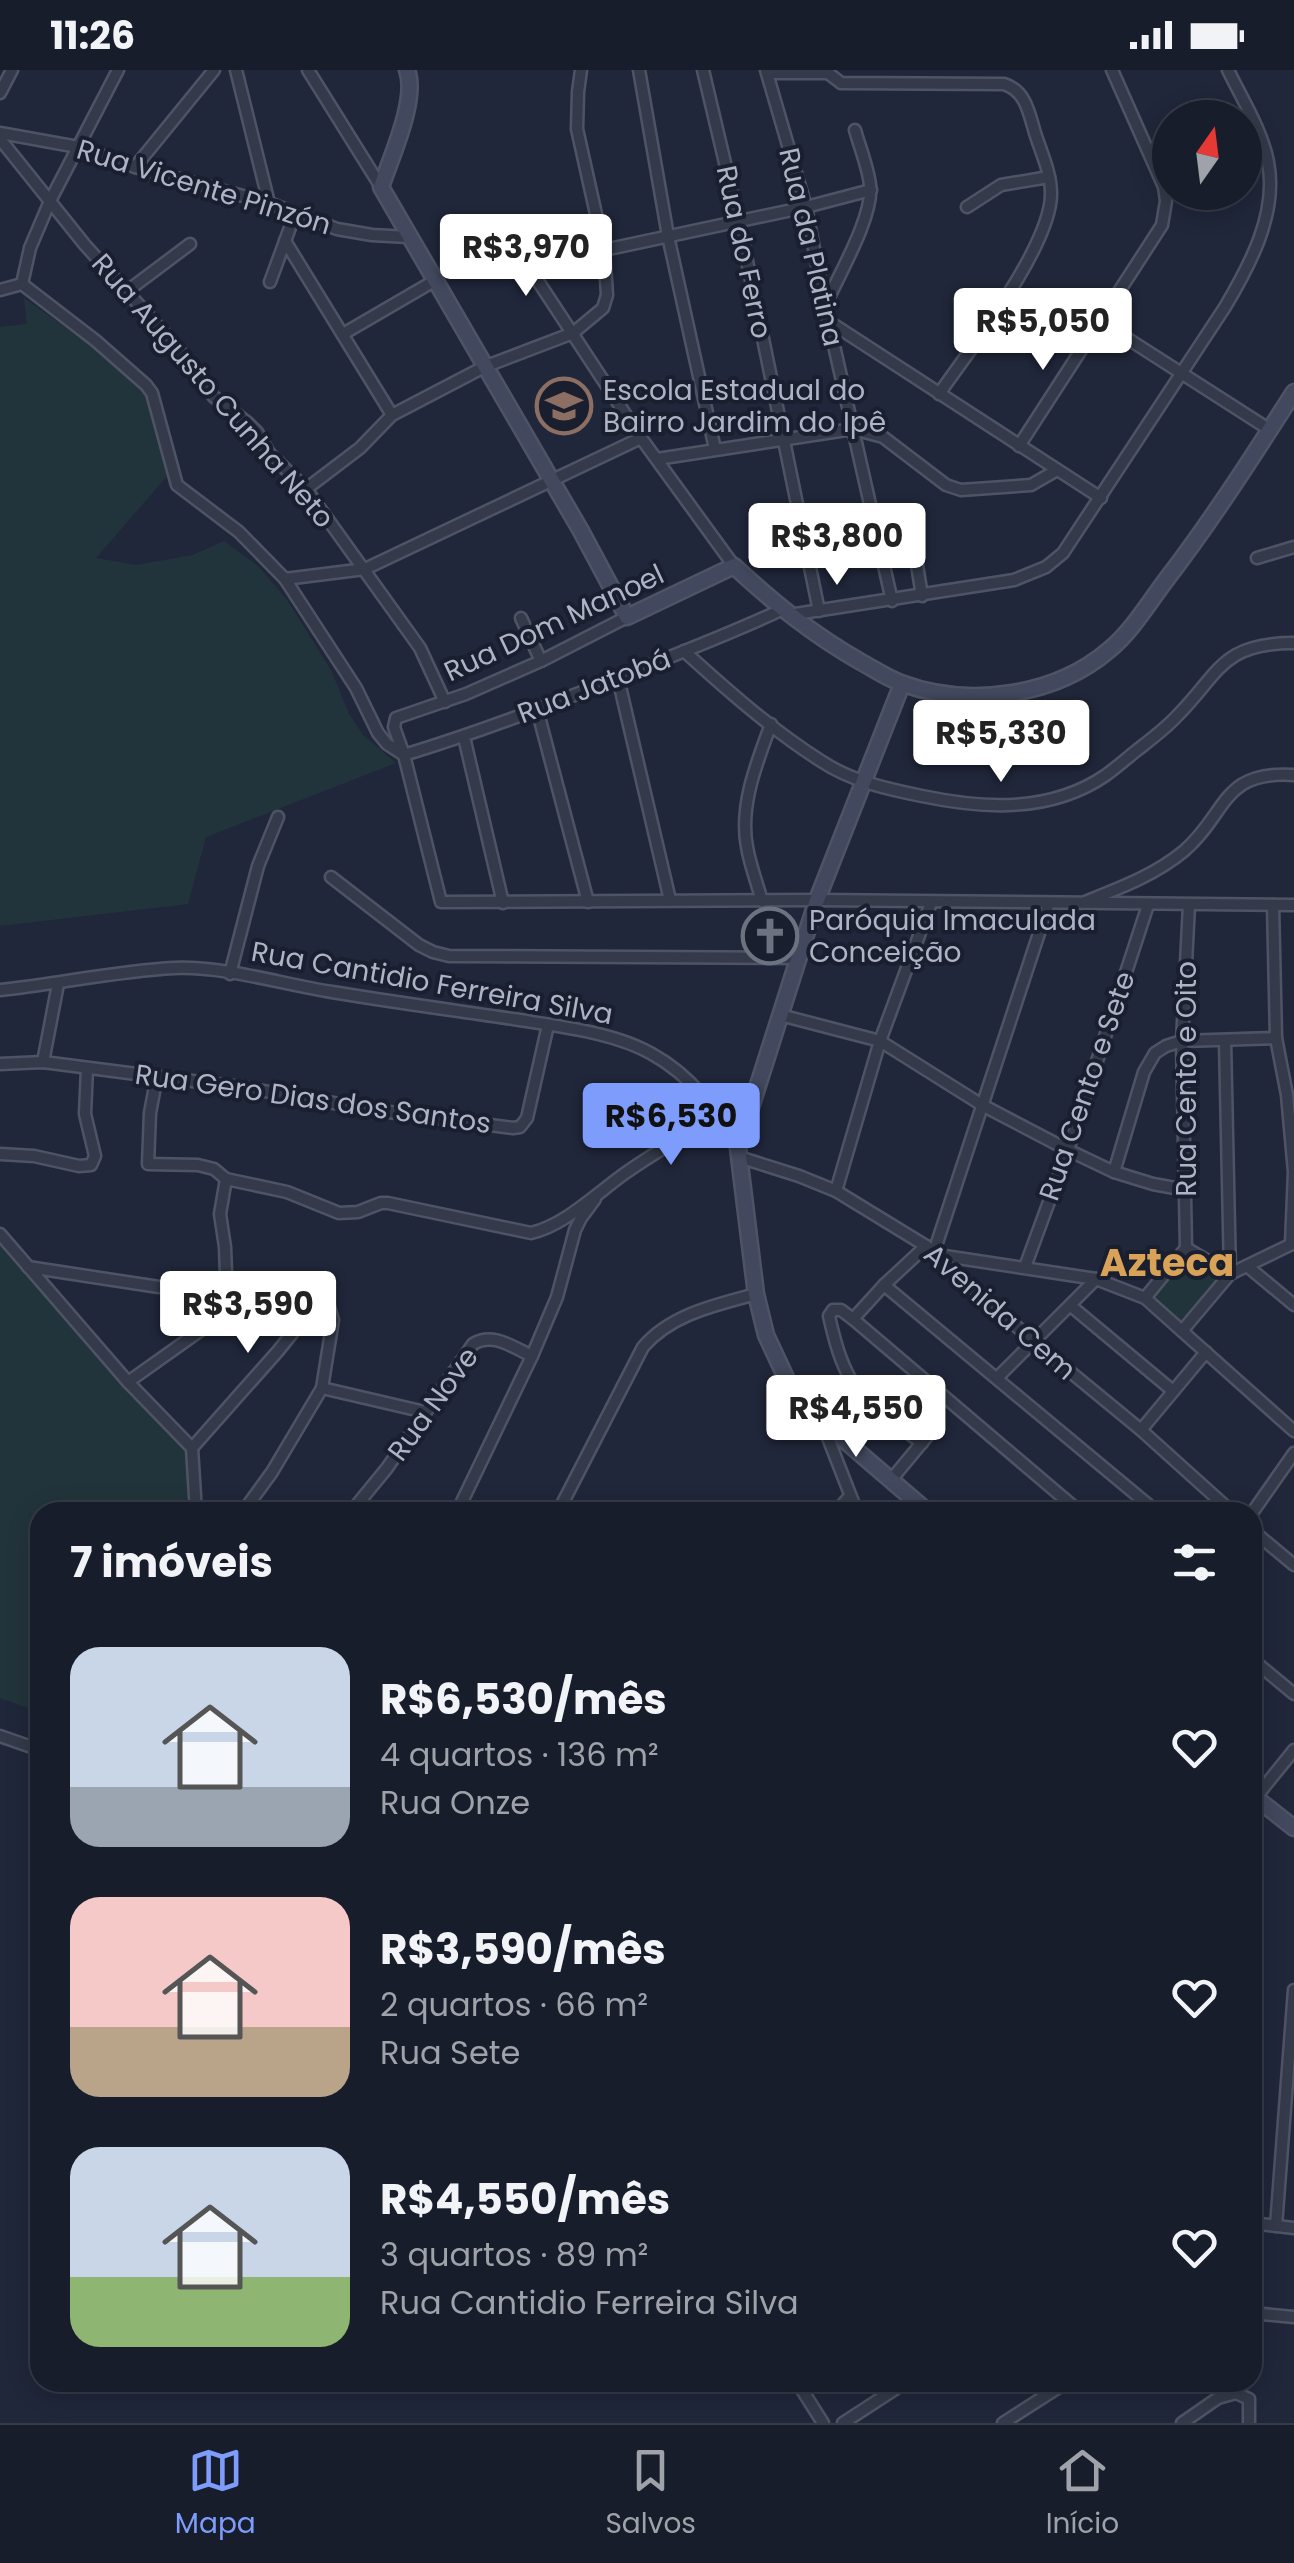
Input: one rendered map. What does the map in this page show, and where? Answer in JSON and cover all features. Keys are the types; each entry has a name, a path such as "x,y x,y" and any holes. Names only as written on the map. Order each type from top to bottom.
{"street":[{"path":"0,93 12,70"},
{"path":"22,284 30,248 50,201 118,70"},
{"path":"135,167 214,70"},
{"path":"236,70 269,203"},
{"path":"308,70 381,188 627,616"},
{"path":"381,188 408,104 411,82 407,70"},
{"path":"306,488 360,448 392,415 484,367 573,333 600,314 606,303 604,250 577,129 581,70"},
{"path":"639,70 668,236 715,449"},
{"name":"Rua do Ferro","path":"703,70 739,222 819,611"},
{"path":"1019,446 1162,225 1164,187 1112,70"},
{"name":"Rua Jatobá","path":"404,755 537,709 784,612 892,601 1014,580 1046,567 1063,553 1182,375 1244,275 1257,244 1269,203 1268,163 1255,124 1228,70"},
{"path":"768,71 828,72 840,82 990,83 1014,87 1023,97 1049,177 1052,194 1048,214 1036,245 939,394"},
{"name":"Rua da Platina","path":"768,71 806,207 892,601"},
{"path":"825,306 868,210 871,190 855,130"},
{"name":"Rua Vicente Pinzón","path":"0,136 78,147 135,167 269,203 337,229 408,236"},
{"name":"Rua Augusto Cunha Neto","path":"0,136 214,397 248,423 269,453 306,488 420,648 445,702"},
{"path":"967,207 1002,185 1049,177"},
{"path":"604,250 871,190"},
{"path":"270,282 295,214"},
{"path":"285,242 392,415"},
{"path":"513,243 641,438 734,566 784,612 846,654 902,684 955,694 994,696 1043,686 1081,671 1107,652 1126,634 1204,529 1294,392"},
{"path":"126,292 190,244"},
{"path":"342,334 434,281"},
{"path":"0,290 22,284"},
{"path":"22,284 146,385 152,393 177,485 239,532 285,579 356,688 378,733 404,755 440,901 446,904 670,900 1294,904"},
{"path":"828,321 1102,498"},
{"path":"1100,322 1270,430"},
{"path":"657,458 853,429 883,436 946,484 961,490 1030,485 1056,470"},
{"path":"285,579 365,569 641,438"},
{"path":"910,514 922,596"},
{"path":"1258,558 1294,547"},
{"name":"Rua Dom Manoel","path":"404,755 394,727 400,716 445,702 541,661 734,566"},
{"path":"520,618 541,661"},
{"path":"684,651 821,762 862,781 962,803 1019,806 1050,800 1104,776 1178,716 1227,661 1256,647 1294,643"},
{"path":"618,678 670,900"},
{"path":"738,1153 817,900 902,684"},
{"path":"537,709 588,902"},
{"path":"762,901 747,848 746,813 757,762 771,724"},
{"path":"464,736 502,903"},
{"path":"1080,904 1132,884 1186,850 1226,798 1244,782 1267,775 1294,775"},
{"path":"230,974 258,866 278,817"},
{"path":"331,877 419,945 449,956 799,958"},
{"path":"836,1192 880,1041 930,903"},
{"path":"853,1319 884,1285 933,1251 1048,903"},
{"name":"Rua Cento e Oito","path":"1186,1248 1182,1042 1189,904"},
{"name":"Rua Cento e Sete","path":"1025,1267 1068,1150 1148,905"},
{"path":"1182,1331 1230,1274 1293,1244 1292,1148 1276,1038 1273,905"},
{"name":"Rua Cantidio Ferreira Silva","path":"0,990 176,968 207,969 548,1024 614,1039 648,1052 682,1072 719,1114 738,1153 756,1294 766,1335 787,1380 805,1406 916,1502"},
{"path":"44,1062 58,984"},
{"path":"780,1015 880,1041 982,1105 1068,1150 1114,1172 1186,1190"},
{"name":"Rua Gero Dias dos Santos","path":"0,1064 44,1062 157,1076 513,1128 520,1127 527,1118 548,1024"},
{"path":"1114,1172 1144,1072 1155,1053 1182,1042 1276,1038"},
{"path":"1225,1041 1230,1274"},
{"path":"0,1154 34,1156 79,1166 91,1164 95,1156 85,1114 87,1068"},
{"path":"157,1076 150,1113 148,1164 198,1164 214,1169 226,1179 286,1192 340,1213 388,1203 531,1233 542,1230 719,1114"},
{"name":"Avenida Cem","path":"738,1153 836,1192 933,1251 1221,1502"},
{"path":"128,1382 204,1328 227,1301 220,1214 226,1179"},
{"path":"462,1502 557,1298 575,1230 602,1190"},
{"path":"0,1234 128,1382 192,1448 195,1502"},
{"path":"1145,1298 1186,1248 1230,1274"},
{"path":"933,1251 1096,1279 1145,1298 1294,1432"},
{"path":"1247,1266 1294,1306"},
{"path":"28,1267 159,1288"},
{"path":"997,1378 1096,1279"},
{"path":"884,1285 1145,1502"},
{"path":"563,1502 643,1346 652,1336 698,1310 756,1294"},
{"path":"192,1448 310,1310 324,1304 332,1312 333,1320 322,1388 255,1502"},
{"path":"1071,1306 1174,1391"},
{"path":"922,1442 866,1402 851,1384 834,1338 830,1316 833,1310 841,1310 853,1319 1068,1502"},
{"name":"Rua Nove","path":"359,1502 474,1344 497,1339 532,1356"},
{"path":"1141,1430 1206,1352"},
{"path":"322,1388 426,1412"},
{"path":"821,1420 853,1502"},
{"path":"890,1480 934,1428"},
{"path":"1260,1502 1294,1453"},
{"path":"845,1502 850,1496"},
{"path":"1262,1538 1294,1564"},
{"path":"1262,1667 1294,1694"},
{"path":"0,1736 30,1746"},
{"path":"1262,1787 1294,1750"},
{"path":"1262,1802 1294,1828"},
{"path":"1276,2226 1294,1990"},
{"path":"1262,2224 1294,2228"},
{"path":"1262,2314 1294,2316"},
{"path":"803,2392 823,2423"},
{"path":"843,2423 891,2392"},
{"path":"1003,2423 1051,2392"},
{"path":"1182,2423 1229,2394 1243,2394 1249,2399 1249,2423"}],"shaded area":[{"path":"24,298 94,348 147,396 167,476 96,558 136,565 193,555 224,541 258,566 287,600 331,670 349,714 363,735 396,763 206,837 188,904 0,926 0,327 27,324"},
{"path":"0,1236 125,1387 188,1442 191,1502 30,1502 30,1708 0,1698"},
{"path":"1189,1255 1217,1279 1179,1323 1151,1299"}],"place":[{"name":"Escola Estadual do Bairro Jardim do Ipê","path":"564,406"},
{"name":"Paróquia Imaculada Conceição","path":"770,936"}],"district":[{"name":"Azteca","path":"1167,1262"}]}
